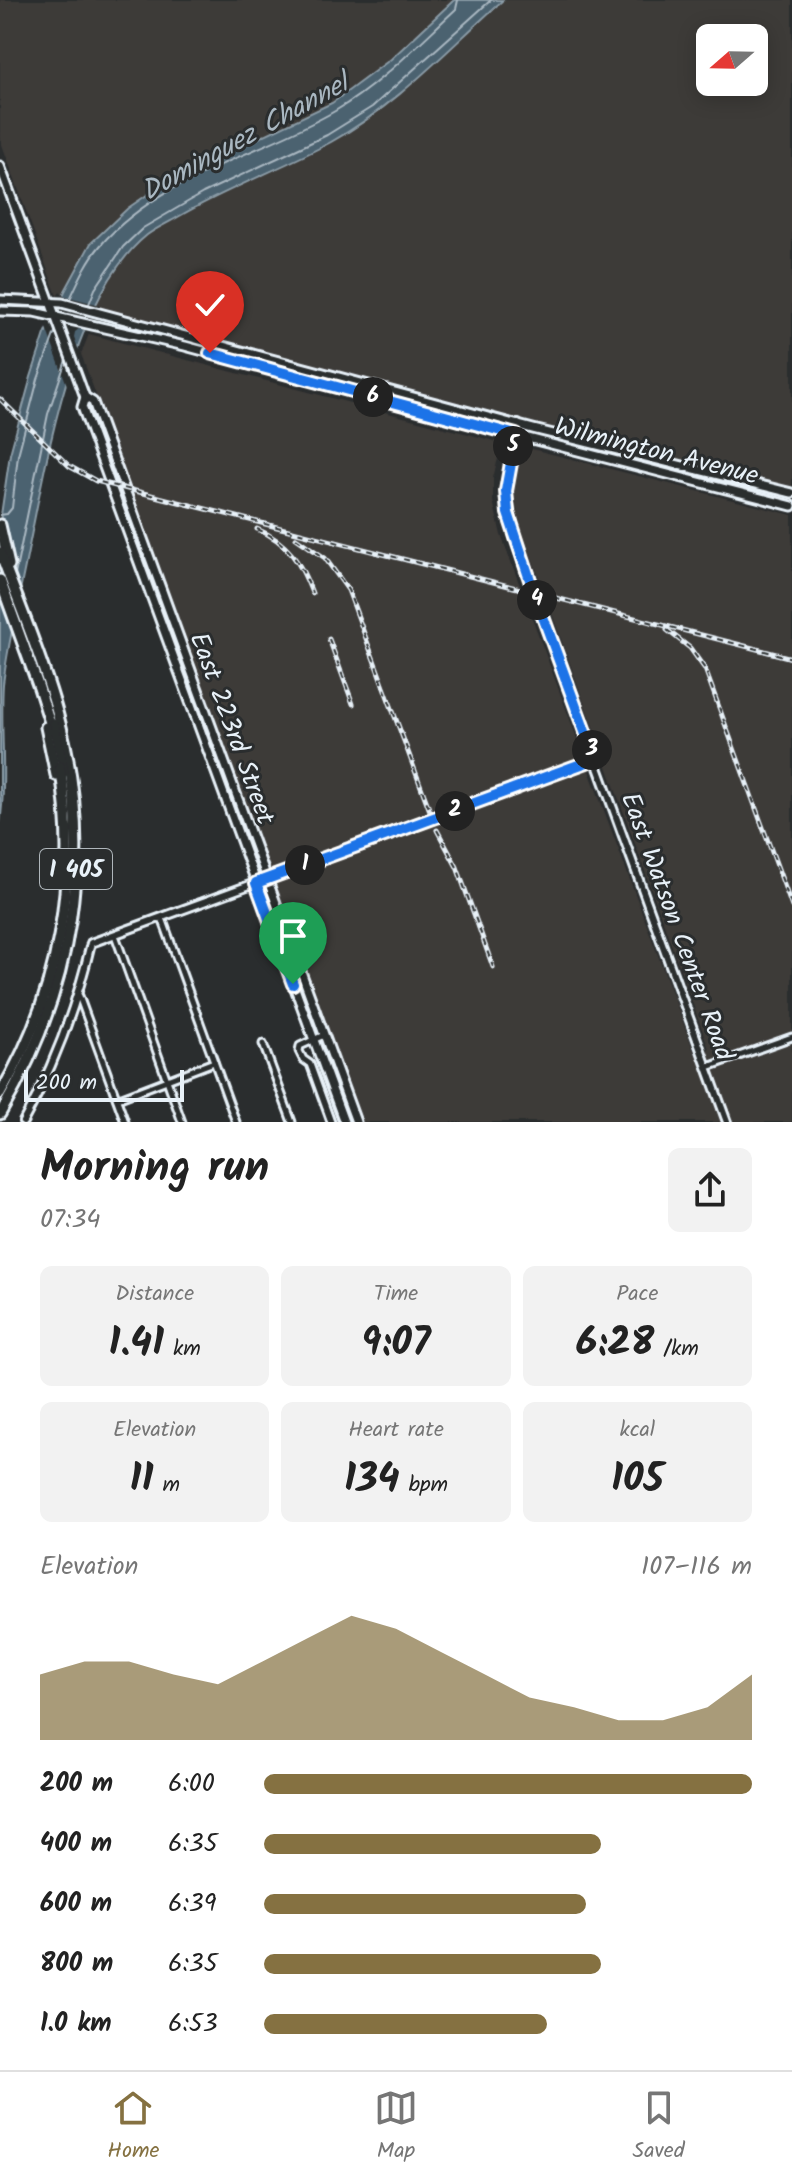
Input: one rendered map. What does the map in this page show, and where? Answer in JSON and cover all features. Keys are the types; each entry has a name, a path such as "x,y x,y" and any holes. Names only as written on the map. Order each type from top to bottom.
{"highway":[{"path":"0,525 14,592"},
{"name":"I 405","path":"0,552 57,709 69,765 77,831 76,881 70,930 54,999 30,1058 0,1114"},
{"path":"0,570 20,637 48,701 64,770 71,863 63,937 50,989 24,1058 0,1102"},
{"path":"0,580 44,701 58,752 67,826 66,884 60,934 47,987 26,1045 0,1094"},
{"name":"I 405","path":"0,596 20,637 41,711 54,763 62,835 55,928 38,998 0,1084"}],"main road":[{"path":"0,166 49,300"},
{"name":"Wilmington Avenue","path":"0,300 49,300 307,370 792,493"},
{"name":"East 223rd Street","path":"49,300 85,397 82,407 344,1122"},
{"name":"Wilmington Avenue","path":"0,311 41,313 185,346 792,506"},
{"path":"305,379 307,370"},
{"name":"East 223rd Street","path":"85,397 93,402 356,1122"}],"street":[{"name":"East Watson Center Road","path":"518,424 506,491 508,513 727,1122"},
{"path":"23,1122 43,1085 79,996 91,943 595,759"},
{"path":"162,918 236,1122"},
{"path":"115,935 182,1122"},
{"path":"79,996 125,1122"},
{"path":"324,1035 300,1046 299,1051 310,1064 331,1122"},
{"path":"708,1067 792,1037"},
{"path":"263,1044 292,1122"},
{"path":"117,1099 214,1062"}],"shaded area":[{"path":"0,0 792,0 792,488 514,418 57,296 0,139"},
{"path":"89,334 502,443 493,478 493,501 501,535 695,1054 709,1049 517,517 513,500 516,474 524,447 792,515 792,1122 361,1122 81,354"}],"water":[{"name":"Dominguez Channel","path":"454,0 503,0 421,76 355,128 147,235 122,261 100,295 68,377 56,421 12,631 3,684 0,823 0,522 10,454 45,334 91,243 128,208 166,182 332,103 391,59"}],"pier":[{"path":"60,291 65,296 100,305 88,331 79,329 75,332 80,354 68,388 45,325"}],"railway":[{"path":"0,399 69,466 96,481 792,658"},
{"path":"257,529 277,540 292,555 312,593"},
{"path":"296,538 325,558 348,590 430,811"},
{"path":"667,630 690,648 705,669 792,907"},
{"path":"329,639 353,704"},
{"path":"437,830 457,867 493,967"}],"route":[{"path":"210,353 516,435 506,491 508,513 595,759 256,883 293,984"}]}
